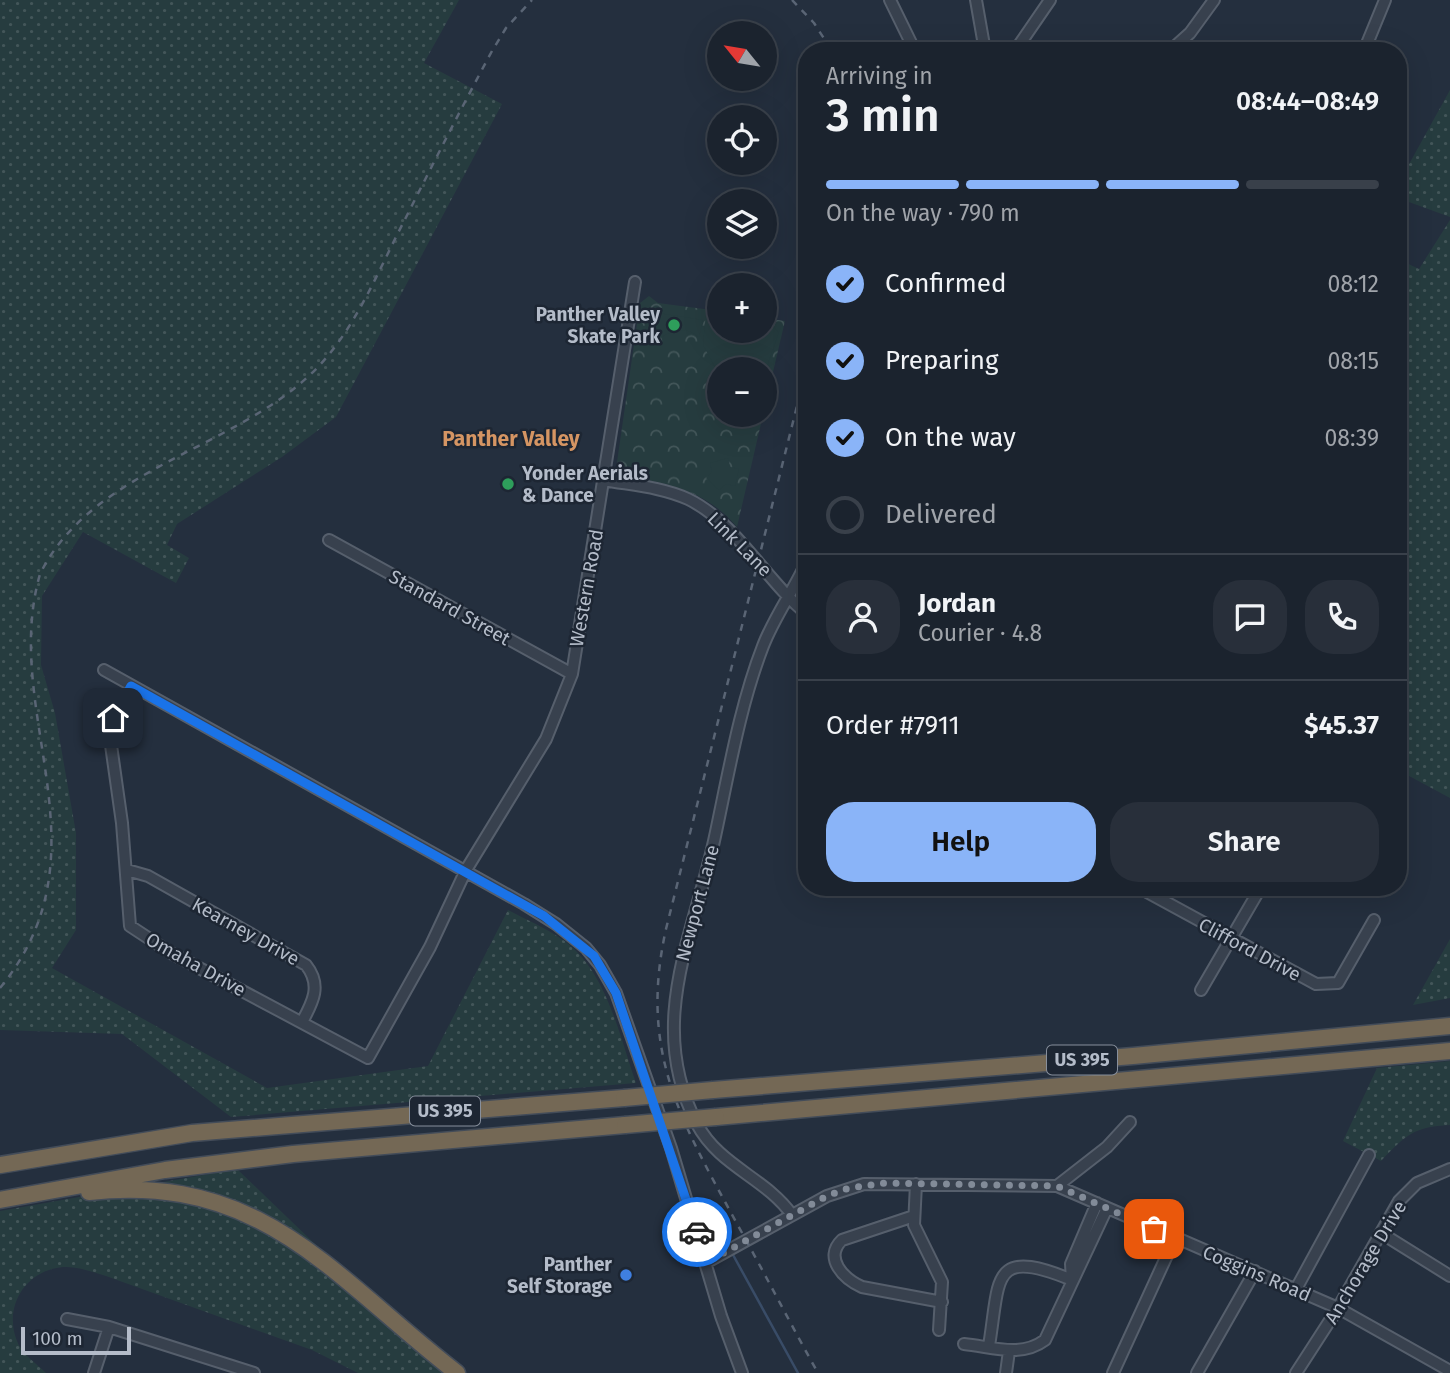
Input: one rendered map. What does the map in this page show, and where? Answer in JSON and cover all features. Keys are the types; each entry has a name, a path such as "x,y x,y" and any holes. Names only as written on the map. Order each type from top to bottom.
{"highway":[{"name":"US 395","path":"0,1165 192,1133 265,1125 1155,1054 1450,1026"},
{"name":"US 395","path":"0,1201 115,1178 293,1154 1450,1051"},
{"path":"0,1201 146,1189 189,1194 233,1206 293,1238 457,1373"}],"street":[{"path":"890,0 911,42"},
{"path":"976,0 983,42"},
{"path":"1021,42 1049,0"},
{"path":"1180,42 1190,33 1214,0"},
{"path":"1368,42 1385,0"},
{"name":"Western Road","path":"368,1058 430,947 466,870 546,739 572,674 635,282"},
{"name":"Link Lane","path":"604,480 670,492 705,509 798,604"},
{"name":"Standard Street","path":"329,540 572,674"},
{"name":"Newport Lane","path":"792,1215 773,1192 724,1157 698,1126 680,1077 674,1035 678,971 711,855 746,706 763,644 798,579"},
{"path":"104,670 466,870 562,928 586,948 606,974 635,1044 707,1262 721,1316 742,1373"},
{"name":"Omaha Drive","path":"131,686 108,731 127,870 130,926 171,953 368,1058"},
{"name":"Kearney Drive","path":"127,870 148,876 306,965 314,976 316,988 314,1000 302,1022"},
{"name":"Clifford Drive","path":"1154,896 1316,984 1338,983 1374,920"},
{"path":"1201,990 1256,896"},
{"path":"707,1262 792,1215 849,1188 885,1183 1057,1186 1107,1147 1130,1122"},
{"path":"1296,1289 1369,1155"},
{"name":"Anchorage Drive","path":"1296,1373 1408,1191 1427,1177 1450,1170"},
{"path":"916,1184 914,1225 942,1282 939,1330"},
{"name":"Coggins Road","path":"1057,1186 1338,1308 1450,1371"},
{"path":"964,1344 1009,1351 1035,1348 1045,1340 1060,1313 1072,1280 1081,1268 1102,1206"},
{"path":"914,1216 842,1240 836,1245 836,1267 851,1282 862,1287 942,1302"},
{"path":"1381,1233 1450,1276"},
{"path":"1114,1373 1175,1238"},
{"path":"989,1346 1000,1278 1008,1268 1018,1265 1043,1269 1072,1280"},
{"path":"1197,1373 1255,1271"},
{"path":"67,1319 109,1327 254,1373"},
{"path":"94,1373 109,1327"},
{"path":"1006,1373 1009,1351"}],"green space":[{"path":"0,0 459,0 424,63 502,104 336,417 282,457 177,524 167,545 189,558 176,583 83,532 42,596 41,665 55,713 76,833 76,930 52,968 267,1088 428,1066 508,910 560,938 589,966 609,1003 636,1083 231,1117 122,1034 0,1030"},
{"path":"1450,90 1450,217 1407,201 1407,168"},
{"path":"1450,220 1450,798 1407,775 1407,263 1419,269"},
{"path":"649,296 658,303 707,309 707,343 777,343 777,320 785,321 777,357 707,357 707,427 760,427 737,527 700,497 671,486 624,476 616,469 640,303"},
{"name":"Panther Valley Skate Park","path":"652,312 703,320 699,337 680,330 651,343 645,334 648,315"},
{"path":"706,313 707,343 775,343 770,357 710,357 703,345"},
{"path":"728,458 730,467 739,469 735,486 726,484 719,490 706,478 712,472 710,463"},
{"path":"1450,939 1450,998 1413,1005"},
{"path":"1450,1061 1450,1125 1427,1128 1411,1134 1381,1161 1343,1141 1377,1068"},
{"path":"237,1169 449,1373 358,1373 312,1350 106,1276 63,1267 38,1275 28,1283 21,1292 13,1315 13,1328 19,1345 46,1373 0,1373 0,1211"}],"waterway":[{"path":"720,1232 728,1247"},
{"path":"732,1253 798,1373"}],"railway":[{"path":"0,988 32,937 48,885 51,834 33,678 31,626 40,574 64,538 95,508 130,483 249,419 286,395 318,367 342,337 362,304 492,51 506,28 532,0"},
{"path":"792,0 814,23 826,42"},
{"path":"798,402 666,929 659,972 658,1012 670,1083 682,1116 716,1185 818,1373"}],"way so far":[{"path":"697,1232 707,1262 827,1196 864,1184 885,1183 1057,1186 1154,1229"}],"place":[{"name":"Panther Valley Skate Park","path":"674,325"},
{"name":"Yonder Aerials & Dance","path":"508,484"},
{"name":"Panther Self Storage","path":"626,1275"}],"district":[{"name":"Panther Valley","path":"511,439"}],"route":[{"path":"113,718 131,686 470,873 544,916 578,940 594,956 616,993 671,1148 697,1232"}]}
